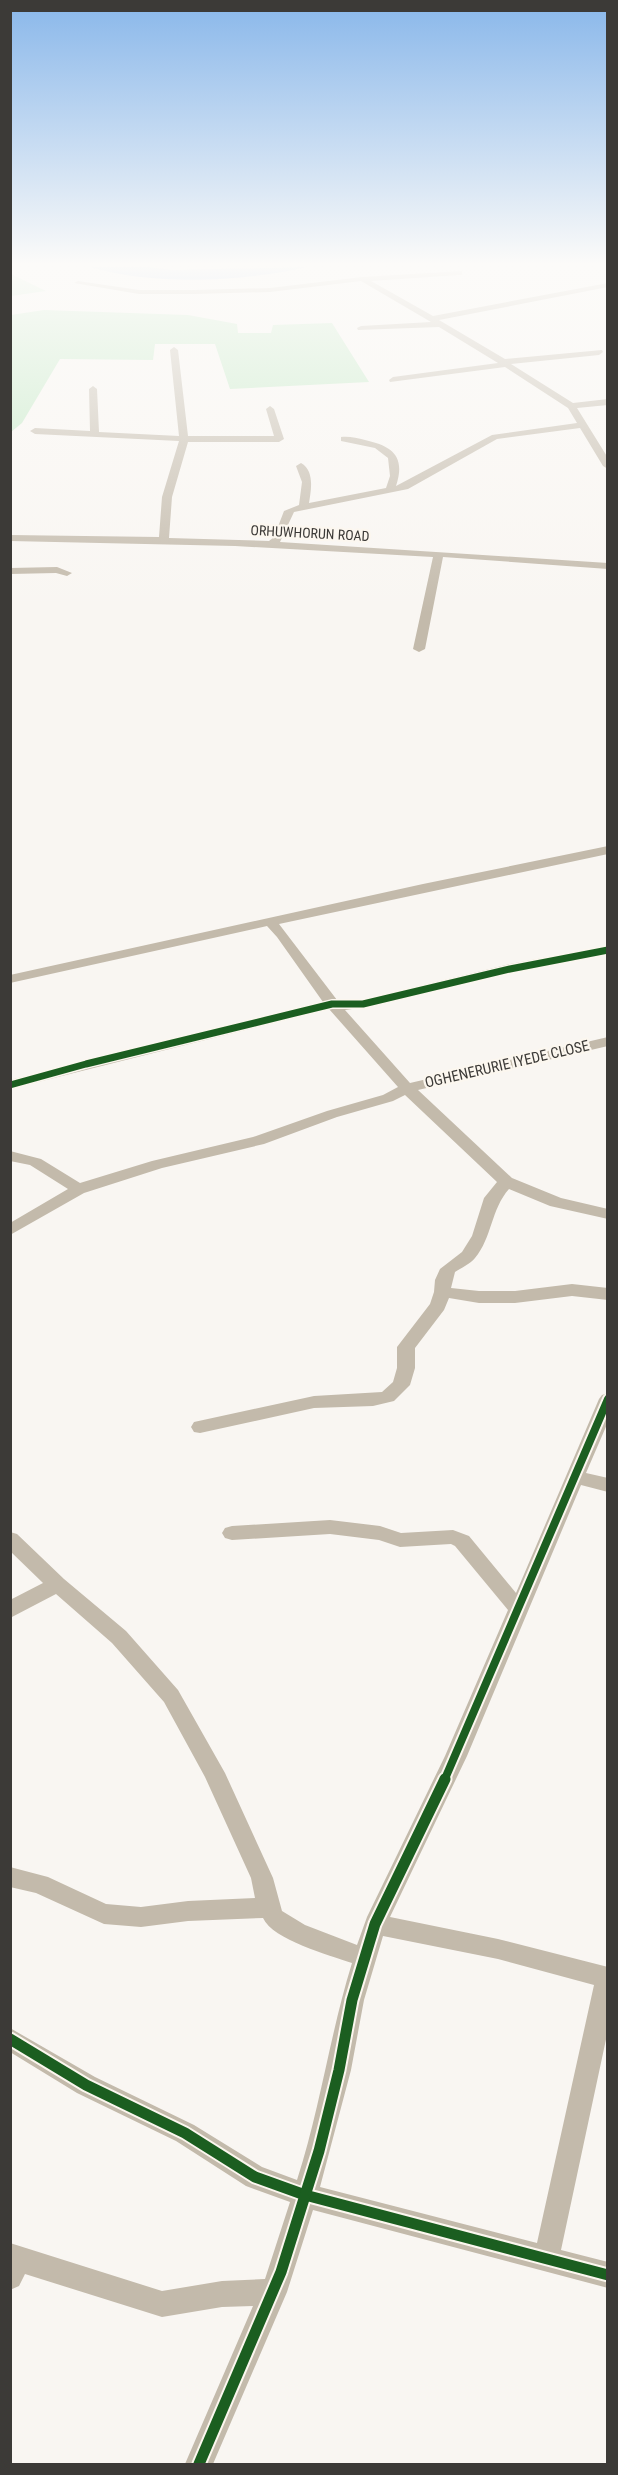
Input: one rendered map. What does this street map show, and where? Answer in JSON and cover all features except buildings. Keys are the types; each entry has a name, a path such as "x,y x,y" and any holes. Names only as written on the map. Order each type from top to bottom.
{"street":[{"path":"164,539 167,497 184,439 178,382"},
{"path":"535,382 571,406 603,452 608,465"},
{"path":"93,389 96,435"},
{"path":"571,406 608,402"},
{"path":"35,431 184,439 279,439 270,409"},
{"path":"272,544 279,538 287,513 304,507 390,491 429,475 495,437 583,425"},
{"path":"344,439 377,445 390,452 396,466 395,479 390,491"},
{"path":"301,466 307,482 304,507"},
{"name":"ORHUWHORUN ROAD","path":"10,538 164,539 272,544 608,566"},
{"path":"419,649 439,554"},
{"path":"10,571 57,570 68,573"},
{"path":"10,979 608,850"},
{"path":"270,922 282,934 332,1004 407,1088 506,1182 556,1202 608,1214"},
{"path":"10,1085 86,1064 332,1004 360,1006 410,991 608,950"},
{"name":"OGHENERURIE IYEDE CLOSE","path":"10,1230 78,1189 158,1164 258,1141 332,1114 388,1098 407,1088 608,1041"},
{"path":"10,1156 28,1158 78,1189"},
{"path":"200,1427 314,1402 373,1400 388,1397 400,1385 406,1368 406,1347 438,1306 443,1292 443,1280 448,1269 468,1256 480,1236 492,1198 506,1182"},
{"path":"443,1292 479,1297 572,1290 608,1294"},
{"path":"199,2464 274,2292 319,2151 339,2070 352,2000 375,1924 456,1756 608,1399"},
{"path":"574,1477 608,1485"},
{"path":"232,1533 330,1527 380,1533 400,1540 453,1537 462,1541 498,1587 519,1609"},
{"path":"10,1539 57,1584 119,1637 171,1696 219,1783 262,1878 269,1908 274,1918 297,1932 365,1958"},
{"path":"10,1610 57,1584"},
{"path":"10,1877 40,1884 104,1914 141,1917 188,1911 269,1908"},
{"path":"375,1924 498,1949 607,1977 546,2259"},
{"path":"10,2039 86,2085 185,2133 255,2177 305,2195 608,2275"},
{"path":"13,2264 162,2304 222,2294 274,2292"}],"green space":[{"path":"11,382 46,382 22,423 11,432"},
{"path":"228,382 359,382 230,389"}],"cycle path":[{"path":"10,1085 86,1064 332,1004 363,1004 510,969 608,950"},
{"path":"199,2464 281,2272 319,2151 339,2070 352,2000 375,1924 456,1756 608,1399"},
{"path":"10,2039 86,2085 185,2133 255,2177 305,2195 608,2275"}]}
